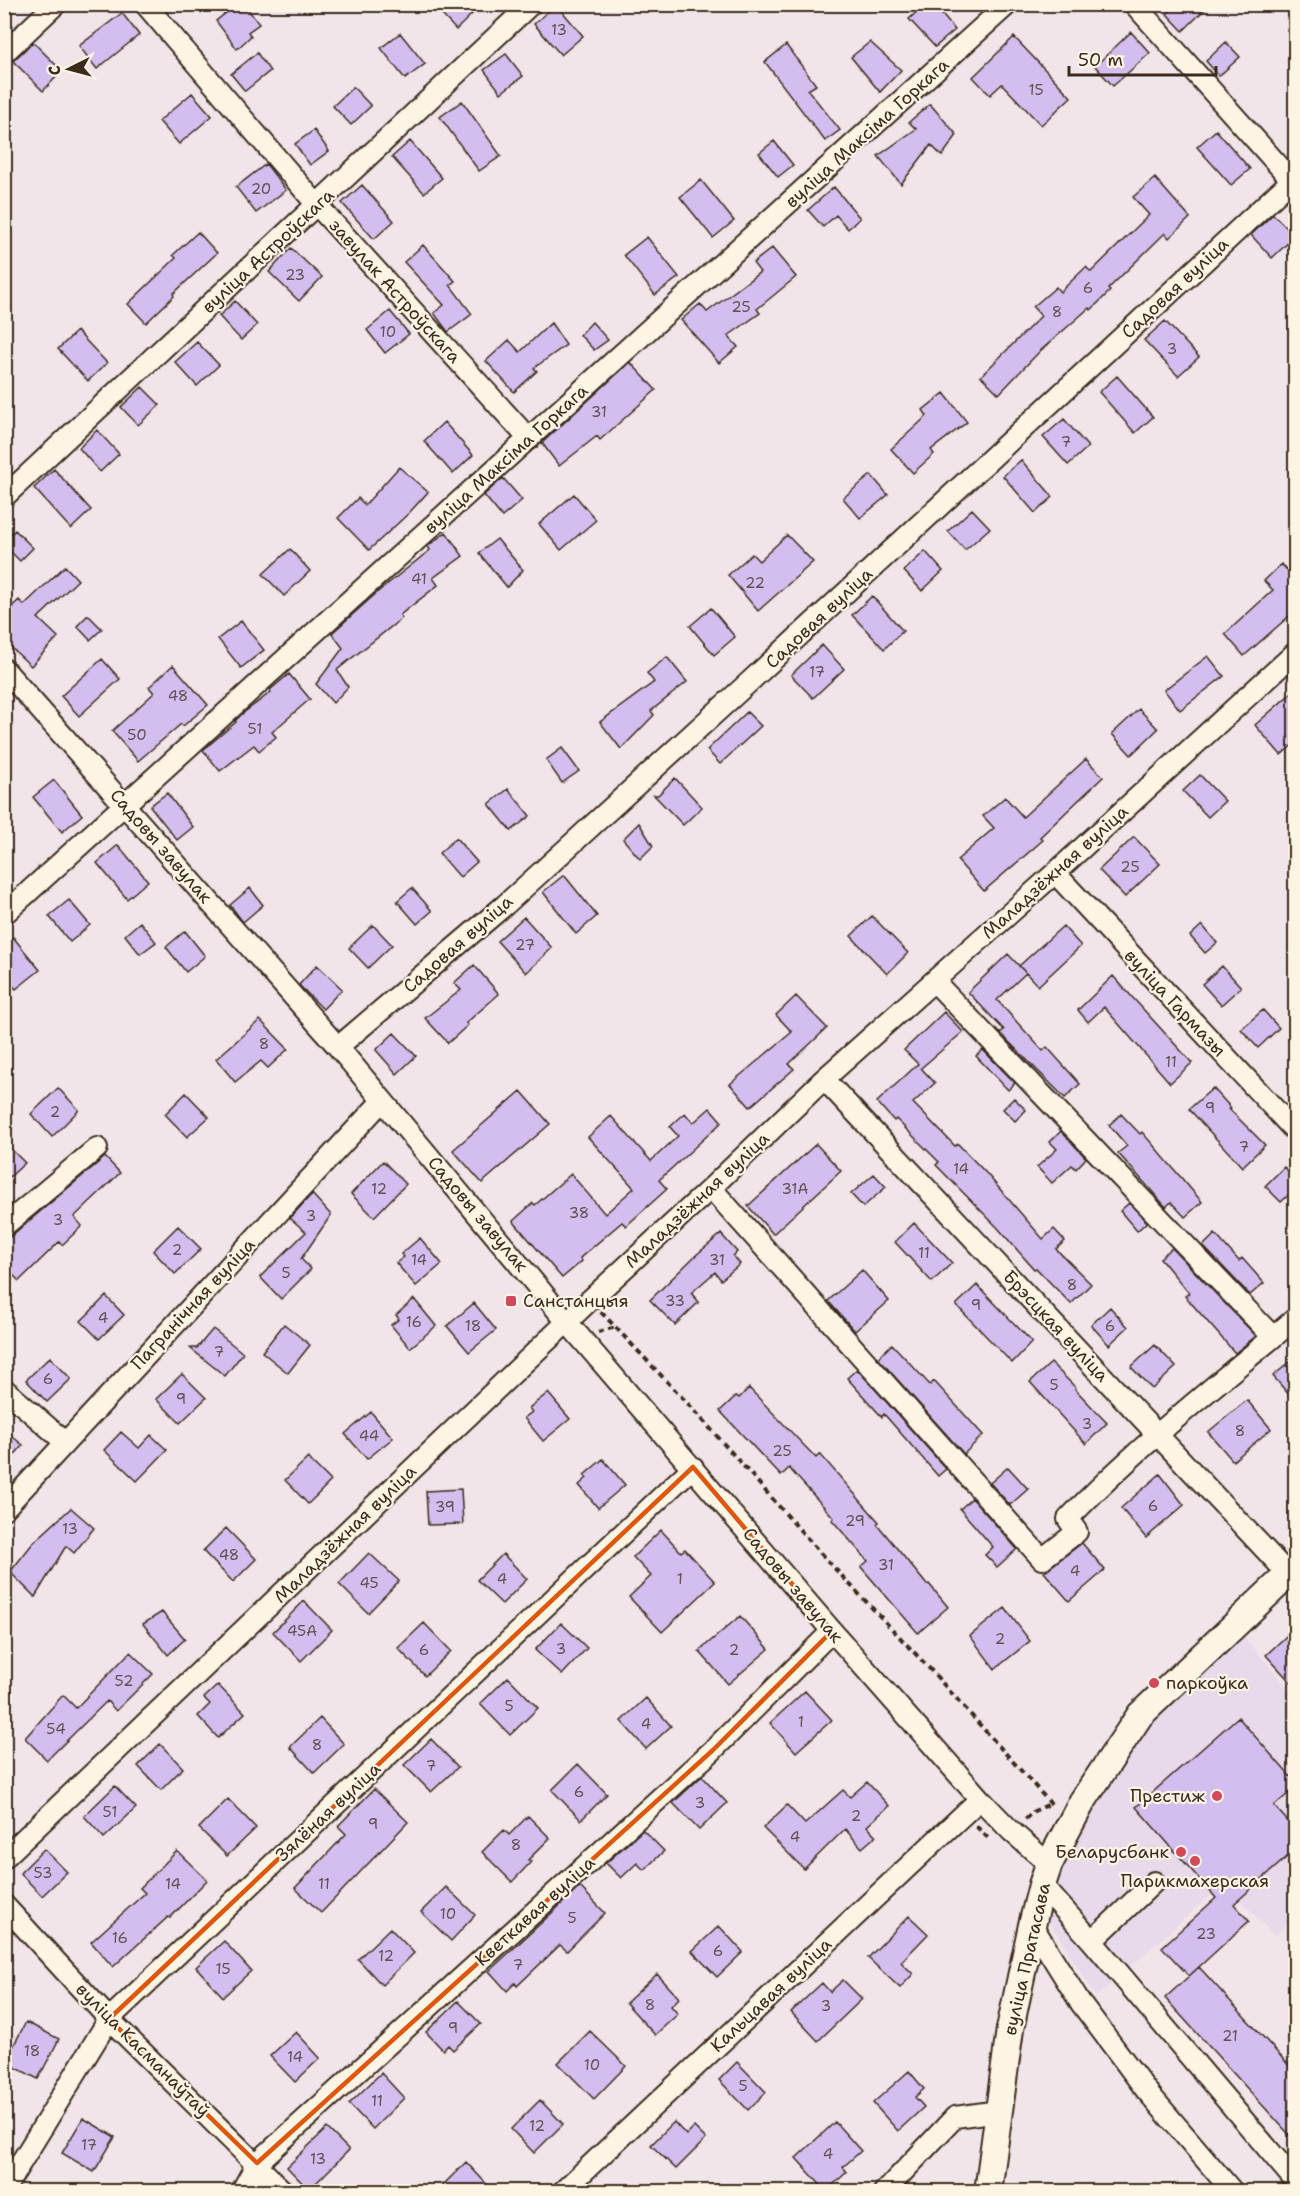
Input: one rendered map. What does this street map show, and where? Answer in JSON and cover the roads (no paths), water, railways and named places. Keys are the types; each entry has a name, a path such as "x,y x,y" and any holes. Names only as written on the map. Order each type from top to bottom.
{"main road":[{"name":"вуліца Пратасава","path":"988,2192 1010,2029 1032,1925 1046,1875 1082,1802 1140,1715 1292,1570"}],"street":[{"path":"4,53 56,4"},
{"name":"завулак Астроўскага","path":"145,4 317,205 529,439"},
{"name":"вуліца Астроўскага","path":"4,497 531,4"},
{"name":"вуліца Максіма Горкага","path":"4,914 1008,4"},
{"path":"1134,4 1293,183"},
{"name":"Садовая вуліца","path":"338,1047 514,897 1293,183"},
{"name":"Маладзёжная вуліца","path":"4,1858 824,1079 1055,873 1296,652"},
{"name":"Садовы завулак","path":"4,669 338,1047 567,1322 832,1631 1011,1831 1046,1875 1092,1941 1296,2182"},
{"name":"вуліца Гармазы","path":"1055,873 1296,1132"},
{"path":"934,981 1274,1337"},
{"name":"Брэсцкая вуліца","path":"824,1079 1159,1435 1292,1570"},
{"name":"Пагранічная вуліца","path":"4,1509 382,1101"},
{"path":"4,1226 97,1148"},
{"path":"711,1188 1042,1559 1077,1532 1068,1519 1088,1498 1296,1318"},
{"path":"4,1389 65,1442"},
{"name":"Зялёная вуліца","path":"4,2190 109,2019 693,1467"},
{"name":"Кветкавая вуліца","path":"241,2192 257,2163 713,1750 832,1631"},
{"name":"Кальцавая вуліца","path":"562,2192 981,1799"},
{"path":"1092,1941 1154,1882"},
{"name":"вуліца Касманаўтаў","path":"4,1905 109,2019 284,2192"},
{"path":"1032,1925 1080,2001 1146,2090 1233,2192"},
{"path":"884,2192 956,2117 999,2111"}],"place":[{"name":"Санстанцыя","path":"511,1301"},
{"name":"паркоўка","path":"1154,1683"},
{"name":"Престиж","path":"1217,1796"},
{"name":"Беларусбанк","path":"1181,1852"},
{"name":"Парикмахерская","path":"1195,1861"}]}
